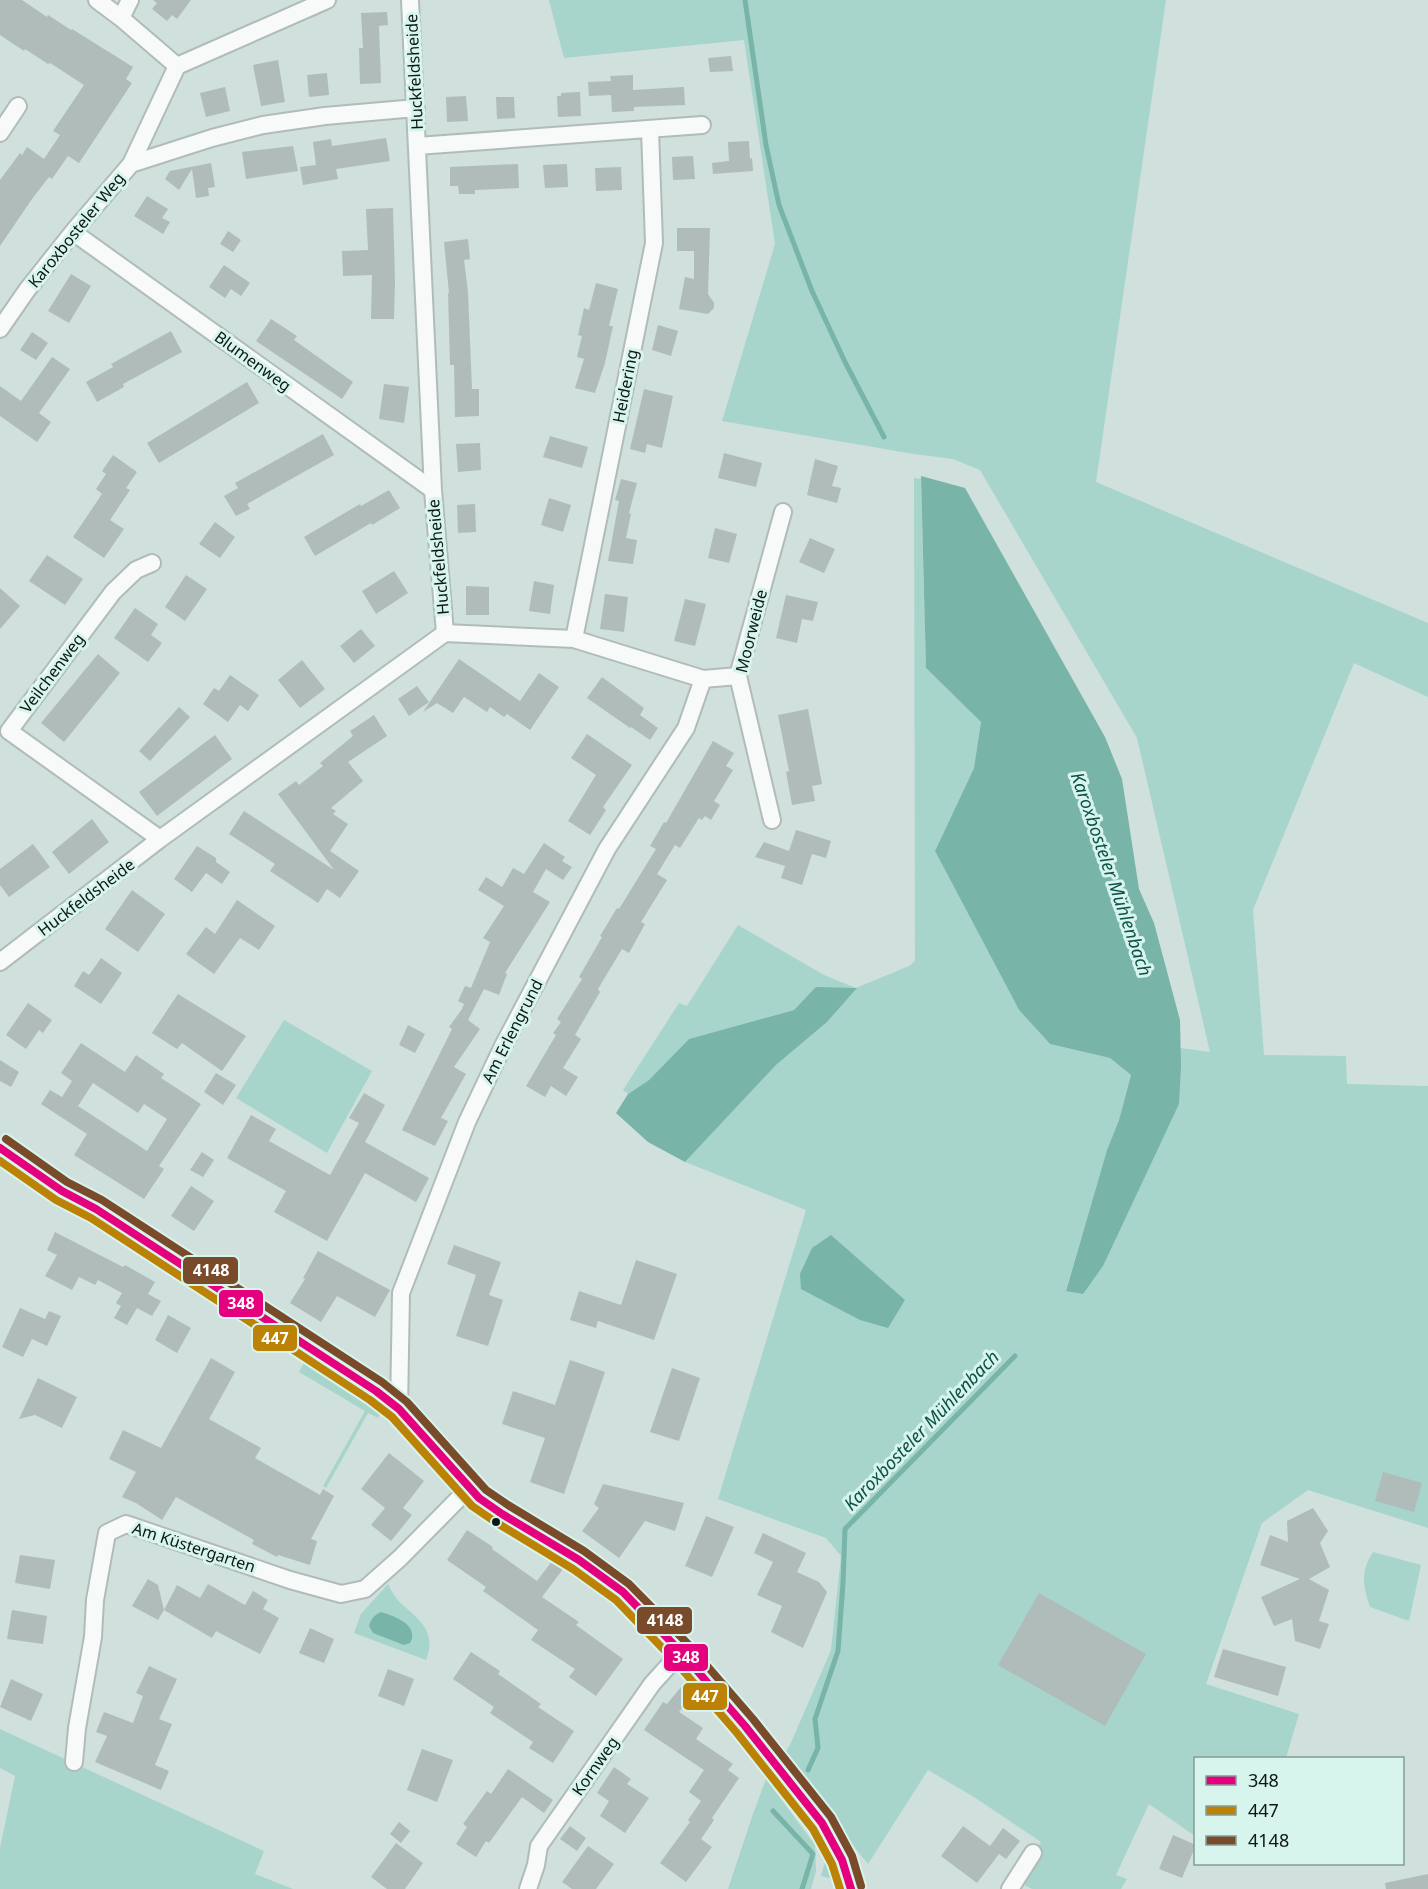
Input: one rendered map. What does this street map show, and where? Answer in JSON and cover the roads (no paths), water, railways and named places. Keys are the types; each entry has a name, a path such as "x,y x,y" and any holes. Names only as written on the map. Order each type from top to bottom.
{"street":[{"path":"97,0 177,66"},
{"path":"121,18 130,0"},
{"path":"131,164 177,66 327,0"},
{"name":"Huckfeldsheide","path":"0,962 160,840 445,633 433,490 410,0"},
{"path":"0,133 18,106"},
{"name":"Karoxbosteler Weg","path":"0,329 27,290 73,232 131,164 212,138 263,125 325,116 416,108"},
{"path":"417,146 702,125"},
{"name":"Heidering","path":"574,639 654,243 650,130"},
{"name":"Blumenweg","path":"73,232 433,490"},
{"name":"Moorweide","path":"772,820 738,676 783,512"},
{"name":"Veilchenweg","path":"152,563 136,570 113,592 9,731 160,840"},
{"path":"445,633 574,639 703,679 738,676"},
{"name":"Am Erlengrund","path":"399,1409 401,1293 467,1122 503,1046 607,849 686,728 703,679"},
{"path":"0,1148 62,1191 106,1216 376,1391 399,1409 469,1488 502,1514 579,1560 623,1592 681,1652 745,1726 822,1823 842,1860 851,1889"},
{"name":"Am Küstergarten","path":"74,1762 77,1728 93,1637 95,1600 108,1533 126,1524 290,1580 341,1594 365,1589 400,1558 469,1488"},
{"name":"Kornweg","path":"528,1889 536,1865 539,1846 652,1684 681,1652"},
{"path":"1010,1889 1033,1853"}],"water":[{"path":"921,476 965,488 1105,737 1122,779 1139,889 1154,923 1180,1020 1179,1104 1103,1266 1083,1294 1066,1291 1131,1075 1110,1058 1050,1044 1019,1010 935,851 974,768 981,722 926,668"},
{"path":"816,987 857,988 827,1022 776,1065 685,1162 648,1142 616,1113 628,1094 649,1080 689,1039 794,1010"},
{"path":"831,1235 905,1300 888,1328 860,1320 801,1289 800,1274 812,1248"},
{"path":"381,1612 409,1626 412,1631 410,1643 404,1645 373,1633 369,1626 372,1619"}],"waterway":[{"name":"Karoxbosteler Mühlenbach","path":"745,0 766,145 779,205 812,291 845,362 884,437"},
{"name":"Karoxbosteler Mühlenbach","path":"808,1770 818,1748 815,1719 838,1651 845,1529 1015,1356"},
{"name":"Karoxbosteler Mühlenbach","path":"773,1811 813,1854 802,1889"}]}
